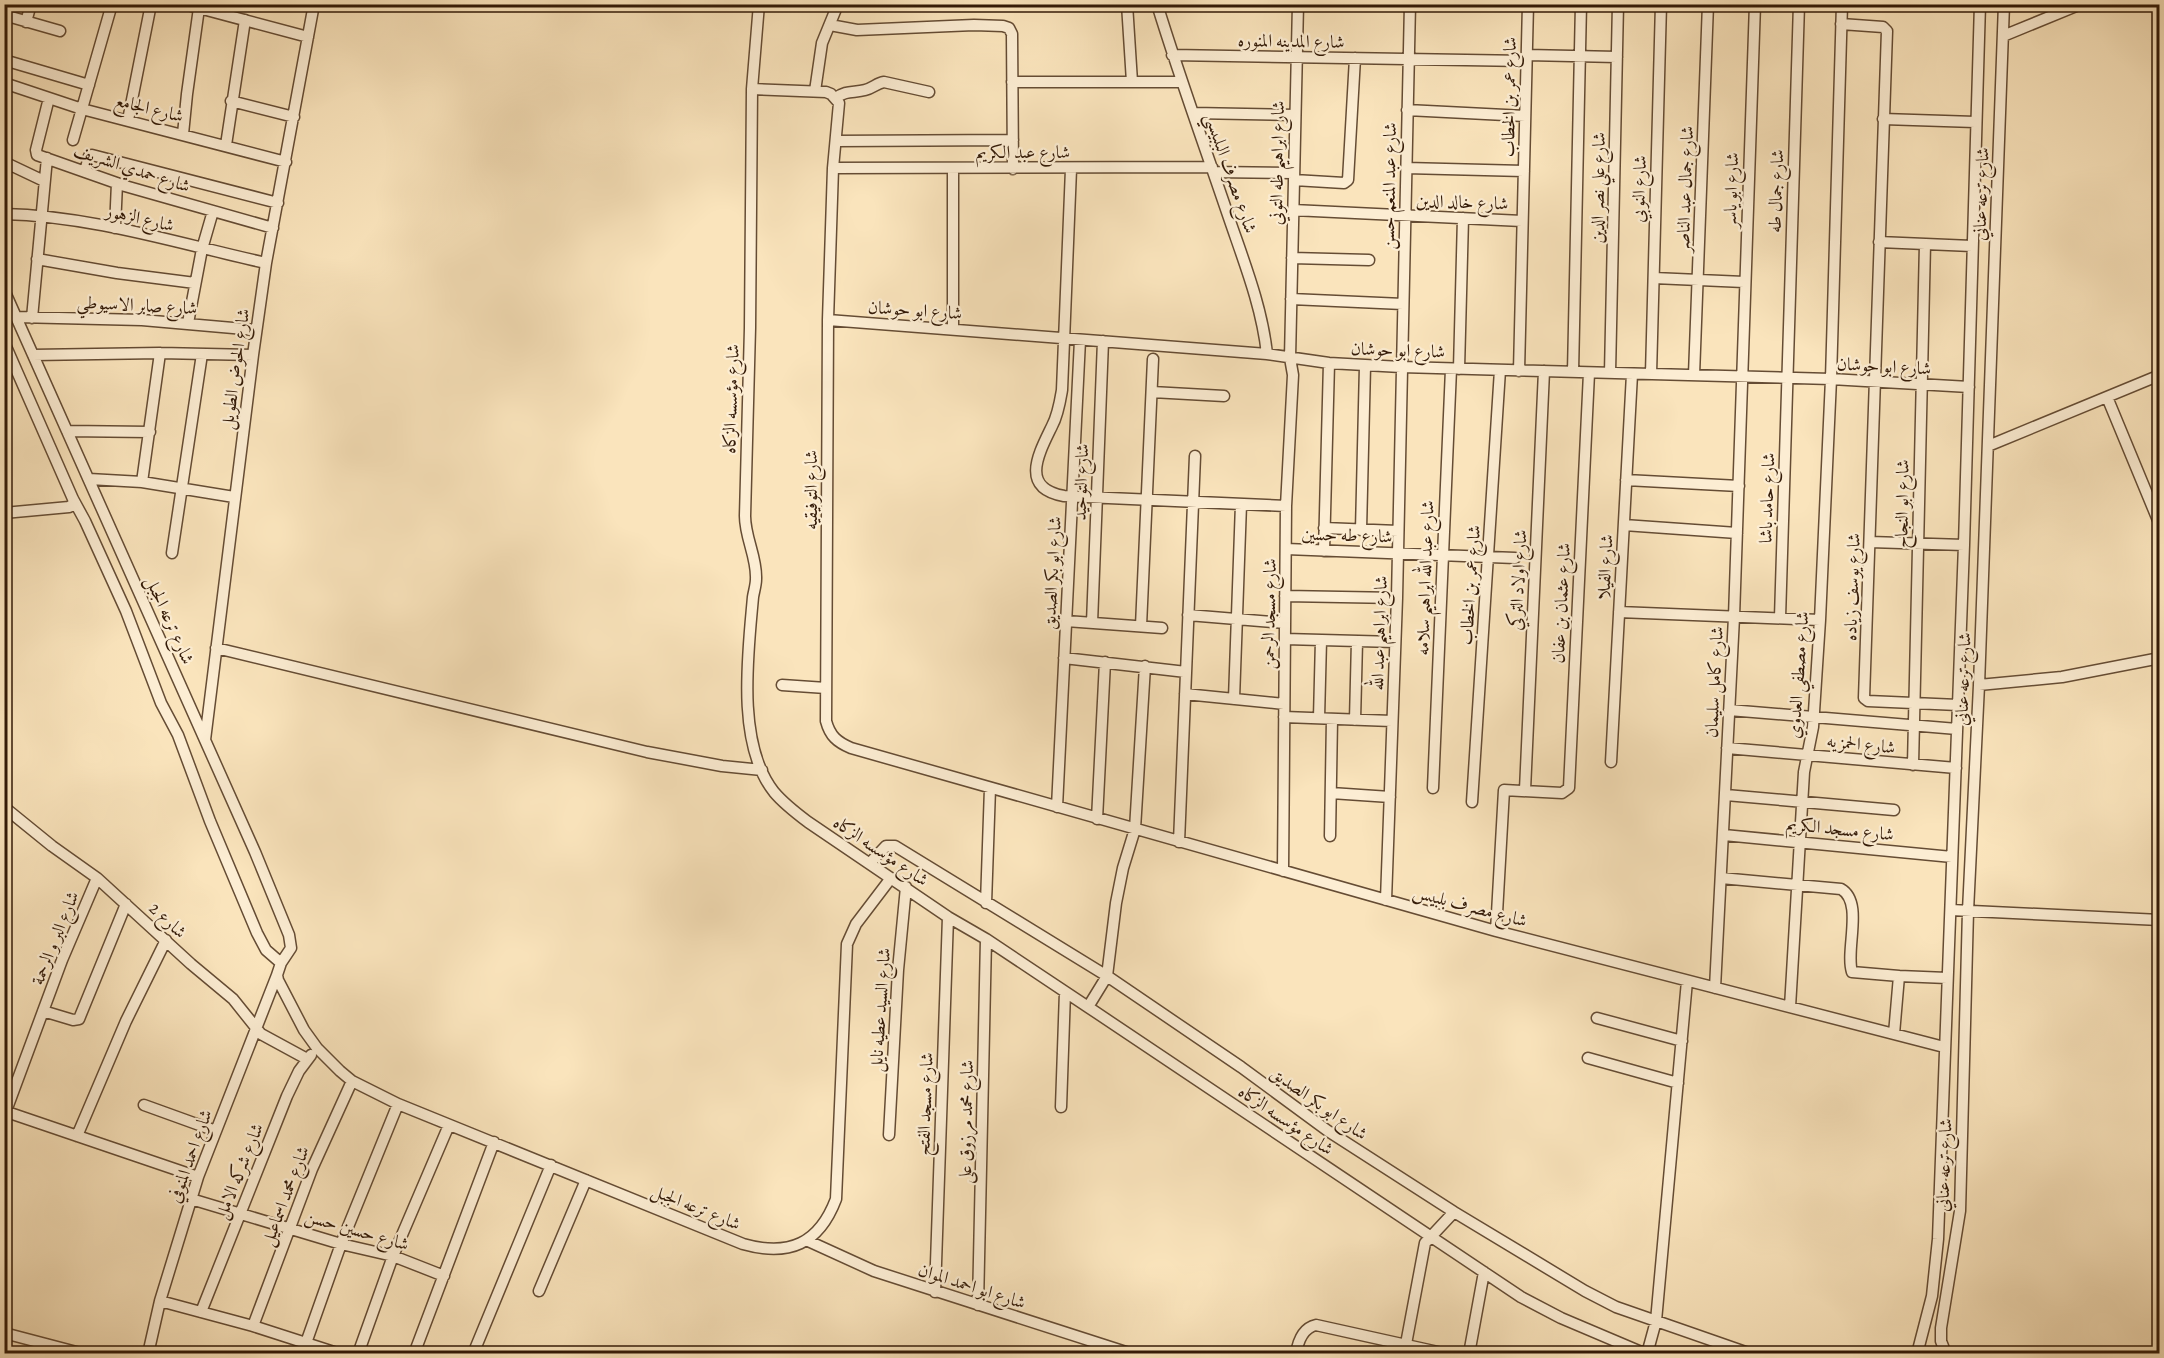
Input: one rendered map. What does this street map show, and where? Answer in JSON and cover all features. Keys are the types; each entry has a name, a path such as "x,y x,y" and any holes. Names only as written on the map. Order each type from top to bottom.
{"street":[{"path":"26,22 31,4"},
{"path":"73,140 112,4"},
{"path":"128,120 151,4"},
{"path":"184,4 308,37"},
{"name":"شارع الحوض الطويل","path":"205,740 256,330 266,263 314,4"},
{"name":"شارع مؤسسه الزكاه","path":"759,4 752,89 750,327 745,516 746,535 756,567 756,580 750,637 748,690 749,722 762,771 773,790 789,808 948,917 986,939 1521,1297 1554,1315 1646,1353"},
{"path":"815,91 822,43 838,4"},
{"path":"1127,4 1132,82"},
{"name":"شارع مصرف البلبيسي","path":"1157,4 1172,55 1256,299 1268,354"},
{"name":"شارع ابراهيم طه التوني","path":"1290,358 1298,4"},
{"name":"شارع عبد المنعم حسن","path":"1401,368 1410,4"},
{"name":"شارع عمر بن الخطاب","path":"1519,371 1528,4"},
{"path":"1573,372 1581,4"},
{"path":"1609,4 1618,5"},
{"name":"شارع النوبي","path":"1651,374 1661,4"},
{"name":"شارع جمال عبد الناصر","path":"1694,375 1708,4"},
{"name":"شارع ابو ياسر","path":"1741,377 1755,4"},
{"name":"شارع جمال طه","path":"1787,378 1799,4"},
{"name":"شارع مصطفي العدوي","path":"1790,1007 1802,802 1814,717 1820,620 1831,380 1842,4"},
{"name":"شارع ترعه عناني","path":"1917,1353 1932,1296 1936,1258 1964,545 1980,4"},
{"name":"شارع ترعه عناني","path":"1946,1353 1940,1334 1960,1211 1968,911 1980,685 2004,4"},
{"path":"2003,36 2081,4"},
{"name":"شارع علي نصر الدين","path":"1610,373 1618,5"},
{"path":"183,134 199,8"},
{"path":"4,15 60,31"},
{"path":"226,145 245,20"},
{"name":"شارع يوسف زياده","path":"1841,24 1883,27 1887,31 1864,698 1868,701 1958,705"},
{"path":"830,25 857,30 974,25 1009,28 1012,34 1013,169"},
{"name":"شارع المدينه المنوره","path":"1172,55 1408,59 1617,57"},
{"name":"شارع عبد الكريم","path":"833,168 1213,170 1344,183 1348,180 1355,58"},
{"path":"4,60 89,85"},
{"path":"752,89 826,92 836,98 844,92 866,90 884,82 929,92"},
{"path":"1012,82 1182,82"},
{"name":"شارع الجامع","path":"4,83 82,109 286,162"},
{"name":"شارع حمدي الشريف","path":"50,98 37,155 117,183 273,228"},
{"name":"شارع التوفيقيه","path":"836,98 839,110 833,168 828,320 826,688 828,731 842,744 990,788"},
{"path":"231,101 294,117"},
{"path":"1407,110 1525,116"},
{"path":"1193,113 1295,115"},
{"path":"1883,119 1975,122"},
{"path":"836,141 1013,140"},
{"path":"86,172 89,156 92,155 278,203"},
{"path":"32,318 46,158"},
{"path":"4,162 44,181"},
{"path":"953,168 953,329"},
{"path":"1406,168 1524,171"},
{"path":"1071,169 1065,338 1060,402 1052,426 1041,447 1035,469 1037,480 1053,494 1287,507"},
{"path":"115,228 117,183"},
{"name":"شارع خالد الدين","path":"1293,210 1522,221"},
{"path":"188,323 202,249 213,211"},
{"name":"شارع الزهور","path":"4,214 41,215 115,228 266,263"},
{"name":"شارع عبد الله ابراهيم سلامه","path":"1433,788 1443,555 1463,218"},
{"path":"1880,242 1972,246"},
{"name":"شارع ابو النجاح","path":"1913,765 1925,244"},
{"path":"1292,258 1370,260"},
{"path":"37,259 117,273 195,283"},
{"path":"1654,278 1744,282"},
{"name":"شارع ترعه الجبل","path":"4,290 255,852 289,935 291,948 281,963 277,975 304,1030 335,1067 352,1081 398,1104 743,1244 764,1250 785,1249 806,1240 819,1230 829,1216 836,1199 847,944 856,924 891,878"},
{"path":"1291,299 1402,304"},
{"name":"شارع صابر الاسيوطي","path":"16,317 142,320 256,330"},
{"name":"شارع ابو حوشان","path":"828,320 1268,354 1365,366 1876,381 1969,387"},
{"name":"شارع ابو بكر الصديق","path":"1057,807 1080,340"},
{"name":"شارع التوحيد","path":"1092,623 1103,341"},
{"name":"شارع ترعه الجبل","path":"4,342 11,362 126,611 161,703 178,735 210,821 257,933 266,950 281,963"},
{"path":"11,362 30,352 253,355"},
{"path":"142,482 160,353"},
{"path":"172,553 202,354"},
{"name":"شارع مسجد الرحمن","path":"1283,871 1285,596 1293,375 1290,358"},
{"path":"1141,626 1153,359"},
{"path":"1324,551 1329,363"},
{"path":"1361,530 1365,366"},
{"name":"شارع ابراهيم عبد الله","path":"1386,900 1397,598 1401,368"},
{"name":"شارع عمر بن الخطاب","path":"1472,802 1500,370"},
{"name":"شارع اولاد التركي","path":"1525,790 1544,371"},
{"name":"شارع عثمان بن عفان","path":"1525,790 1559,794 1569,788 1588,373"},
{"name":"شارع الفيلا","path":"1611,762 1632,374"},
{"path":"1988,446 2160,375"},
{"name":"شارع كامل سليمان","path":"1715,988 1734,616 1741,377"},
{"name":"شارع حامد باشا","path":"1780,618 1787,378"},
{"path":"1152,392 1224,396"},
{"path":"2107,398 2160,525"},
{"path":"67,431 150,432"},
{"path":"1179,842 1195,456"},
{"path":"88,479 142,482 234,497"},
{"path":"1626,480 1739,486"},
{"path":"2147,495 2160,490"},
{"path":"4,513 69,507 75,503"},
{"path":"1234,699 1241,504"},
{"path":"1624,525 1737,533"},
{"path":"1324,528 1398,531"},
{"path":"1870,542 1964,545"},
{"name":"شارع طه حسين","path":"1286,549 1515,558"},
{"path":"1285,596 1397,598"},
{"path":"1619,612 1820,620"},
{"path":"1188,615 1285,623"},
{"path":"1066,621 1162,628"},
{"path":"1285,639 1395,642"},
{"path":"1319,718 1322,640"},
{"path":"1354,720 1357,641"},
{"path":"216,648 647,752 762,771"},
{"path":"1064,658 1186,672"},
{"path":"1980,685 2062,677 2160,658"},
{"path":"1097,819 1105,662"},
{"path":"1088,1007 1107,976 1116,903 1123,868 1135,829 1144,666"},
{"path":"782,685 826,688"},
{"path":"1185,694 1284,704"},
{"path":"1729,710 1957,729"},
{"path":"1284,717 1392,721"},
{"path":"1330,836 1332,719"},
{"name":"شارع الحمزيه","path":"1727,748 1956,768"},
{"path":"986,903 990,788"},
{"name":"شارع مصرف بلبيس","path":"990,788 1496,931 1944,1047"},
{"path":"1496,931 1504,791 1506,789 1525,790"},
{"path":"1331,793 1390,797"},
{"path":"1726,795 1894,810"},
{"name":"شارع 2","path":"4,807 52,846 97,878 233,999 256,1029 266,1037 307,1059"},
{"name":"شارع مسجد الكريم","path":"1724,835 1952,857"},
{"name":"شارع ابو بكر الصديق","path":"874,866 886,846 895,846 1107,976 1241,1067 1328,1131 1454,1212 1600,1300 1751,1353"},
{"name":"شارع البر و الرحمة","path":"5,1111 97,878"},
{"path":"1721,878 1841,889 1851,898 1852,972 1947,978"},
{"name":"شارع السيد عطيه نايل","path":"889,1135 906,887"},
{"path":"43,1011 73,1020 79,1018 126,904"},
{"path":"1951,910 2160,920"},
{"name":"شارع مسجد الفتح","path":"935,1292 948,917"},
{"name":"شارع محمد مرزوق على","path":"978,1305 986,939"},
{"path":"77,1136 126,1021 166,940"},
{"name":"شارع احمد المنوفي","path":"148,1353 160,1300 191,1198 277,975"},
{"path":"1894,1034 1899,976"},
{"path":"1646,1353 1656,1321 1687,981"},
{"path":"1061,1107 1065,992"},
{"path":"1597,1018 1682,1041"},
{"name":"شارع شركه الامل","path":"201,1312 290,1090 307,1059 318,1048"},
{"path":"1588,1058 1678,1083"},
{"name":"شارع محمد اسماعيل","path":"253,1326 312,1169 352,1081"},
{"path":"306,1343 341,1244 398,1104"},
{"path":"144,1105 216,1131"},
{"path":"5,1111 198,1178"},
{"path":"358,1353 393,1256 449,1125"},
{"path":"414,1353 494,1142"},
{"path":"473,1353 551,1166"},
{"path":"539,1291 586,1180"},
{"name":"شارع حسين حسن","path":"191,1198 341,1244 393,1256 444,1276"},
{"path":"1406,1344 1425,1243 1454,1212"},
{"name":"شارع ابو احمد الموان","path":"806,1240 874,1271 1132,1353"},
{"path":"1469,1353 1484,1272"},
{"path":"160,1300 337,1353"},
{"path":"1296,1353 1302,1335 1307,1328 1316,1325 1447,1353"},
{"path":"4,1333 84,1353"}]}
